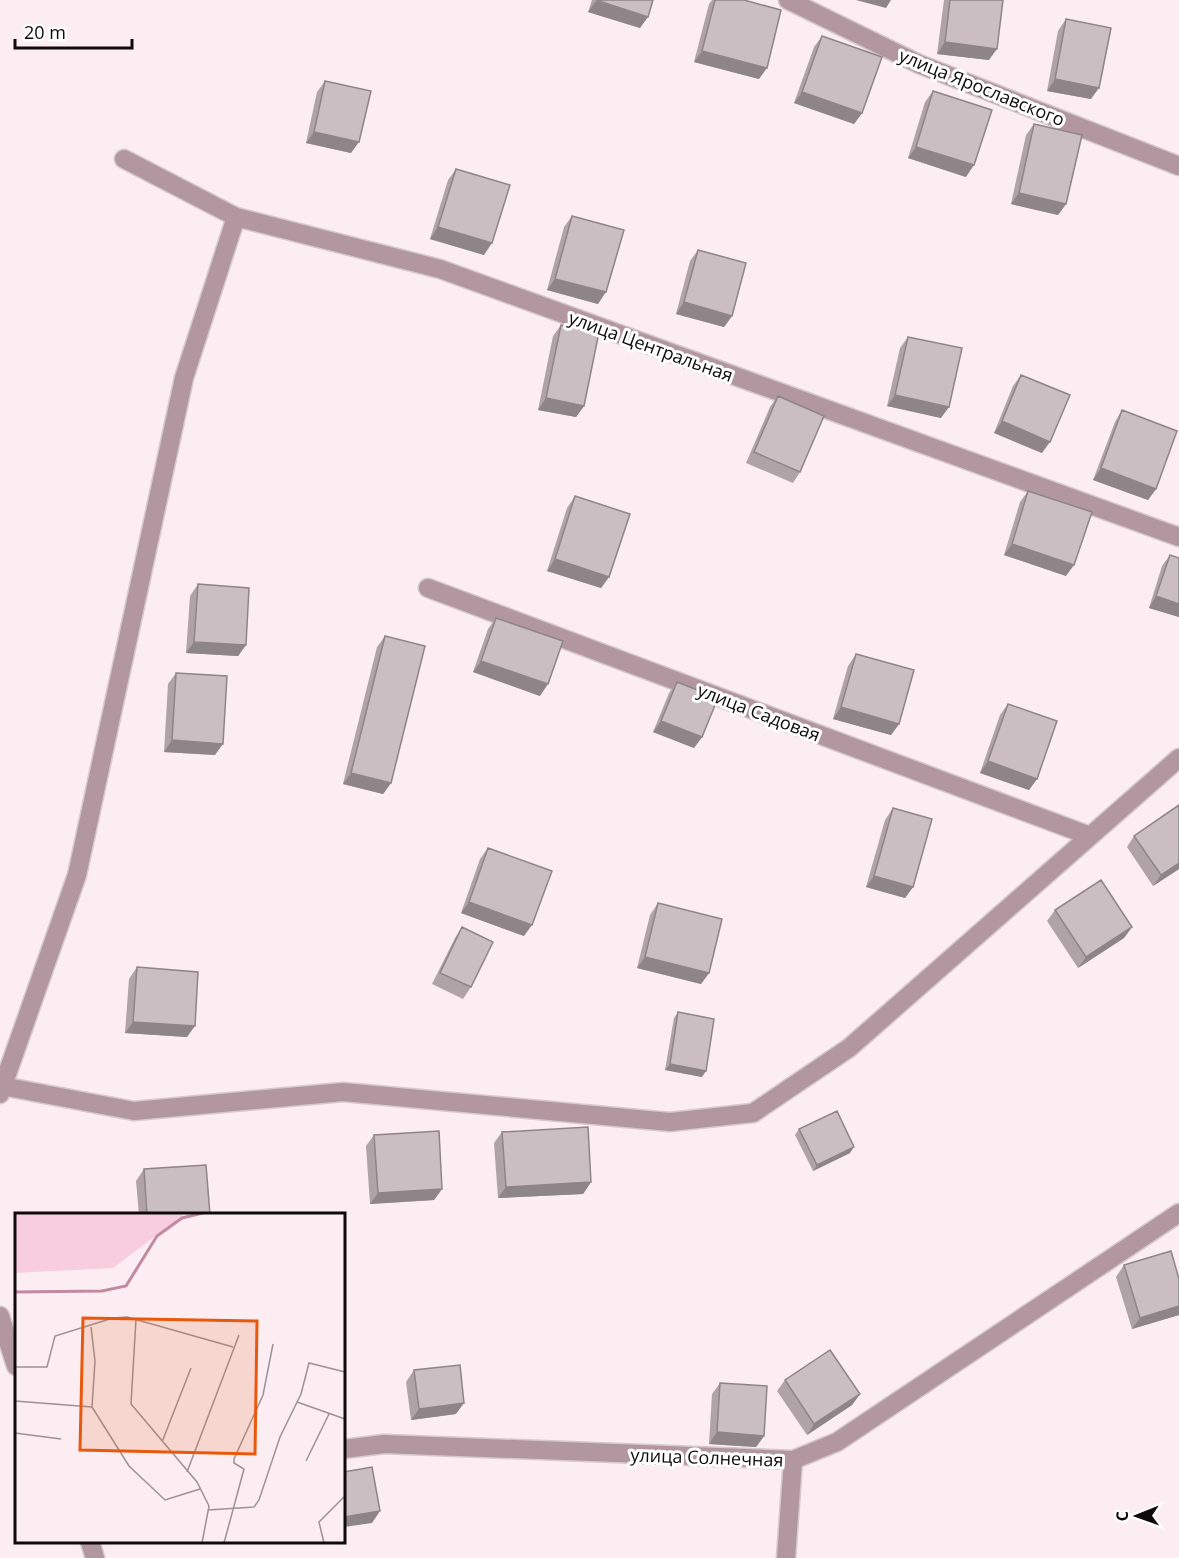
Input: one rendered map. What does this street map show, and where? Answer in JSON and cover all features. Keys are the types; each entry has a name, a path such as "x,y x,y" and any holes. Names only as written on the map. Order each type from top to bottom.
{"street":[{"name":"улица Ярославского","path":"788,0 919,64 1179,166"},
{"name":"улица Центральная","path":"124,159 236,217 440,269 1179,537"},
{"path":"236,217 184,378 77,875 1,1090 134,1111 343,1092 670,1122 753,1113 849,1048 1179,758"},
{"name":"улица Садовая","path":"428,588 1090,836"},
{"name":"улица Солнечная","path":"345,1449 384,1444 793,1460 837,1442 1179,1214"},
{"path":"0,1316 15,1363"},
{"path":"786,1558 793,1460"},
{"path":"90,1543 95,1558"}],"building":[{"path":"596,0 653,0 648,17"},
{"path":"715,0 744,0 781,10 767,68 702,51"},
{"path":"950,0 1003,0 997,49 945,42"},
{"path":"1066,19 1111,28 1099,88 1055,79"},
{"path":"822,36 882,57 862,113 802,92"},
{"path":"325,81 371,91 359,142 314,132"},
{"path":"933,91 992,110 974,165 916,147"},
{"path":"1034,124 1082,135 1066,204 1019,193"},
{"path":"456,169 510,185 492,243 438,227"},
{"path":"572,216 624,230 606,292 555,279"},
{"path":"698,250 746,263 732,316 684,302"},
{"path":"561,325 599,332 584,406 546,398"},
{"path":"908,337 962,348 949,407 895,395"},
{"path":"1021,375 1070,395 1050,442 1002,421"},
{"path":"778,396 824,416 800,472 754,452"},
{"path":"1122,410 1177,431 1156,489 1101,468"},
{"path":"1028,491 1092,512 1074,565 1012,544"},
{"path":"575,496 630,514 609,577 555,559"},
{"path":"1170,555 1179,558 1179,604 1156,596"},
{"path":"198,584 249,588 246,645 194,642"},
{"path":"496,618 563,641 548,684 481,661"},
{"path":"385,636 425,646 391,783 351,773"},
{"path":"856,654 914,670 899,724 841,707"},
{"path":"176,673 227,676 223,744 172,740"},
{"path":"677,682 718,698 702,737 661,721"},
{"path":"1008,704 1057,721 1037,779 988,761"},
{"path":"1179,805 1179,863 1161,875 1134,836"},
{"path":"893,808 932,819 913,887 874,876"},
{"path":"488,848 552,871 532,925 469,902"},
{"path":"1101,880 1132,927 1086,957 1055,910"},
{"path":"658,903 722,919 709,973 645,957"},
{"path":"462,927 493,942 471,987 440,973"},
{"path":"137,967 198,972 195,1026 133,1022"},
{"path":"678,1012 714,1019 706,1071 670,1064"},
{"path":"837,1111 854,1147 817,1165 799,1129"},
{"path":"588,1127 591,1182 506,1187 502,1132"},
{"path":"439,1131 442,1189 378,1193 374,1135"},
{"path":"206,1165 210,1213 147,1213 144,1169"},
{"path":"1171,1251 1179,1279 1179,1306 1140,1318 1124,1265"},
{"path":"830,1350 860,1394 814,1424 785,1380"},
{"path":"460,1365 464,1403 419,1409 414,1370"},
{"path":"720,1383 767,1386 764,1436 717,1432"},
{"path":"372,1467 380,1511 345,1517 345,1472"}]}
